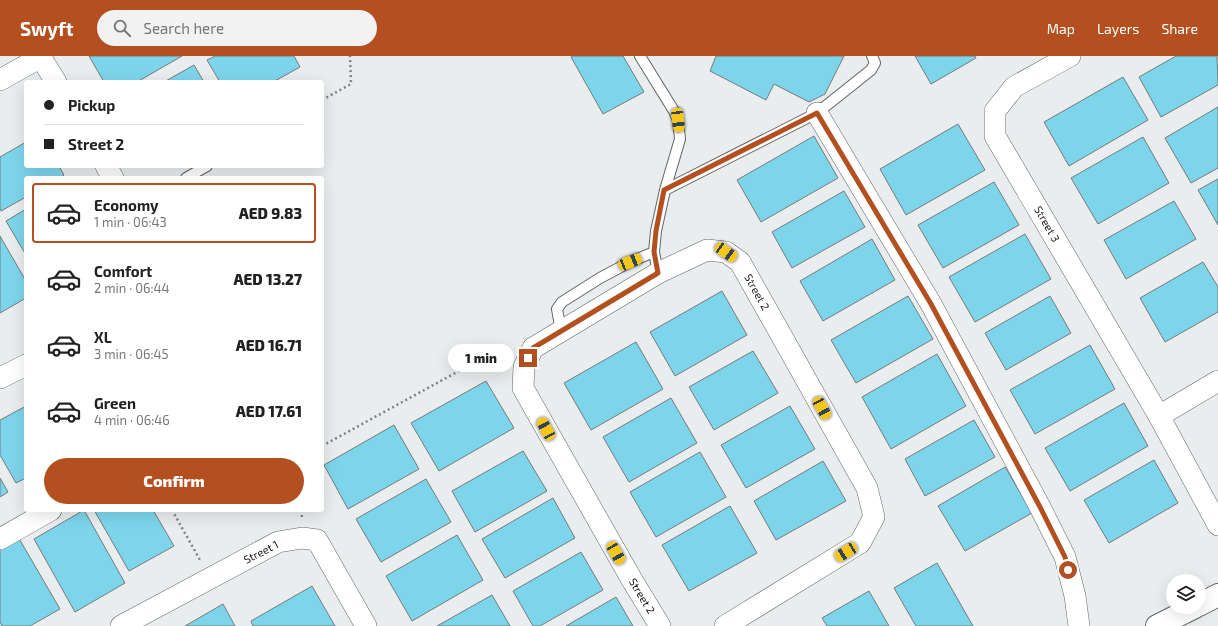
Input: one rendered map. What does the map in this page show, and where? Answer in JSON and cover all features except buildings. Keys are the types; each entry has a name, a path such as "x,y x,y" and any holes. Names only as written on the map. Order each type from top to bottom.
{"street":[{"name":"Street 3","path":"1070,56 1014,87 995,111 995,136 1159,416 1218,524"},
{"path":"0,80 41,57 55,80"},
{"path":"817,113 931,304 1040,507 1065,557 1075,596 1079,626"},
{"name":"Street 2","path":"660,626 632,580 523,388 524,368 533,348 658,273 707,250 726,252 740,262 867,488 874,517 860,543 725,626"},
{"path":"0,378 24,366"},
{"path":"1159,416 1218,381"},
{"path":"0,539 47,512"},
{"name":"Street 1","path":"121,626 278,542 302,538 318,540 366,626"},
{"path":"1206,602 1218,596"},
{"path":"1157,626 1181,614"}],"lane":[{"path":"640,56 674,111 678,120 680,139 664,190 656,231 654,252 658,273"},
{"path":"664,190 817,113 871,70 875,63 872,56"},
{"path":"190,176 204,168"},
{"path":"561,331 557,316 557,309 562,302 600,278 630,262 654,252"}],"path":[{"path":"324,99 351,84 350,56"},
{"path":"324,445 490,354 524,368"},
{"path":"173,512 210,578"}],"route":[{"path":"528,358 533,348 658,273 654,252 656,231 664,190 817,113 931,304 1040,507 1065,557 1068,570"}]}
